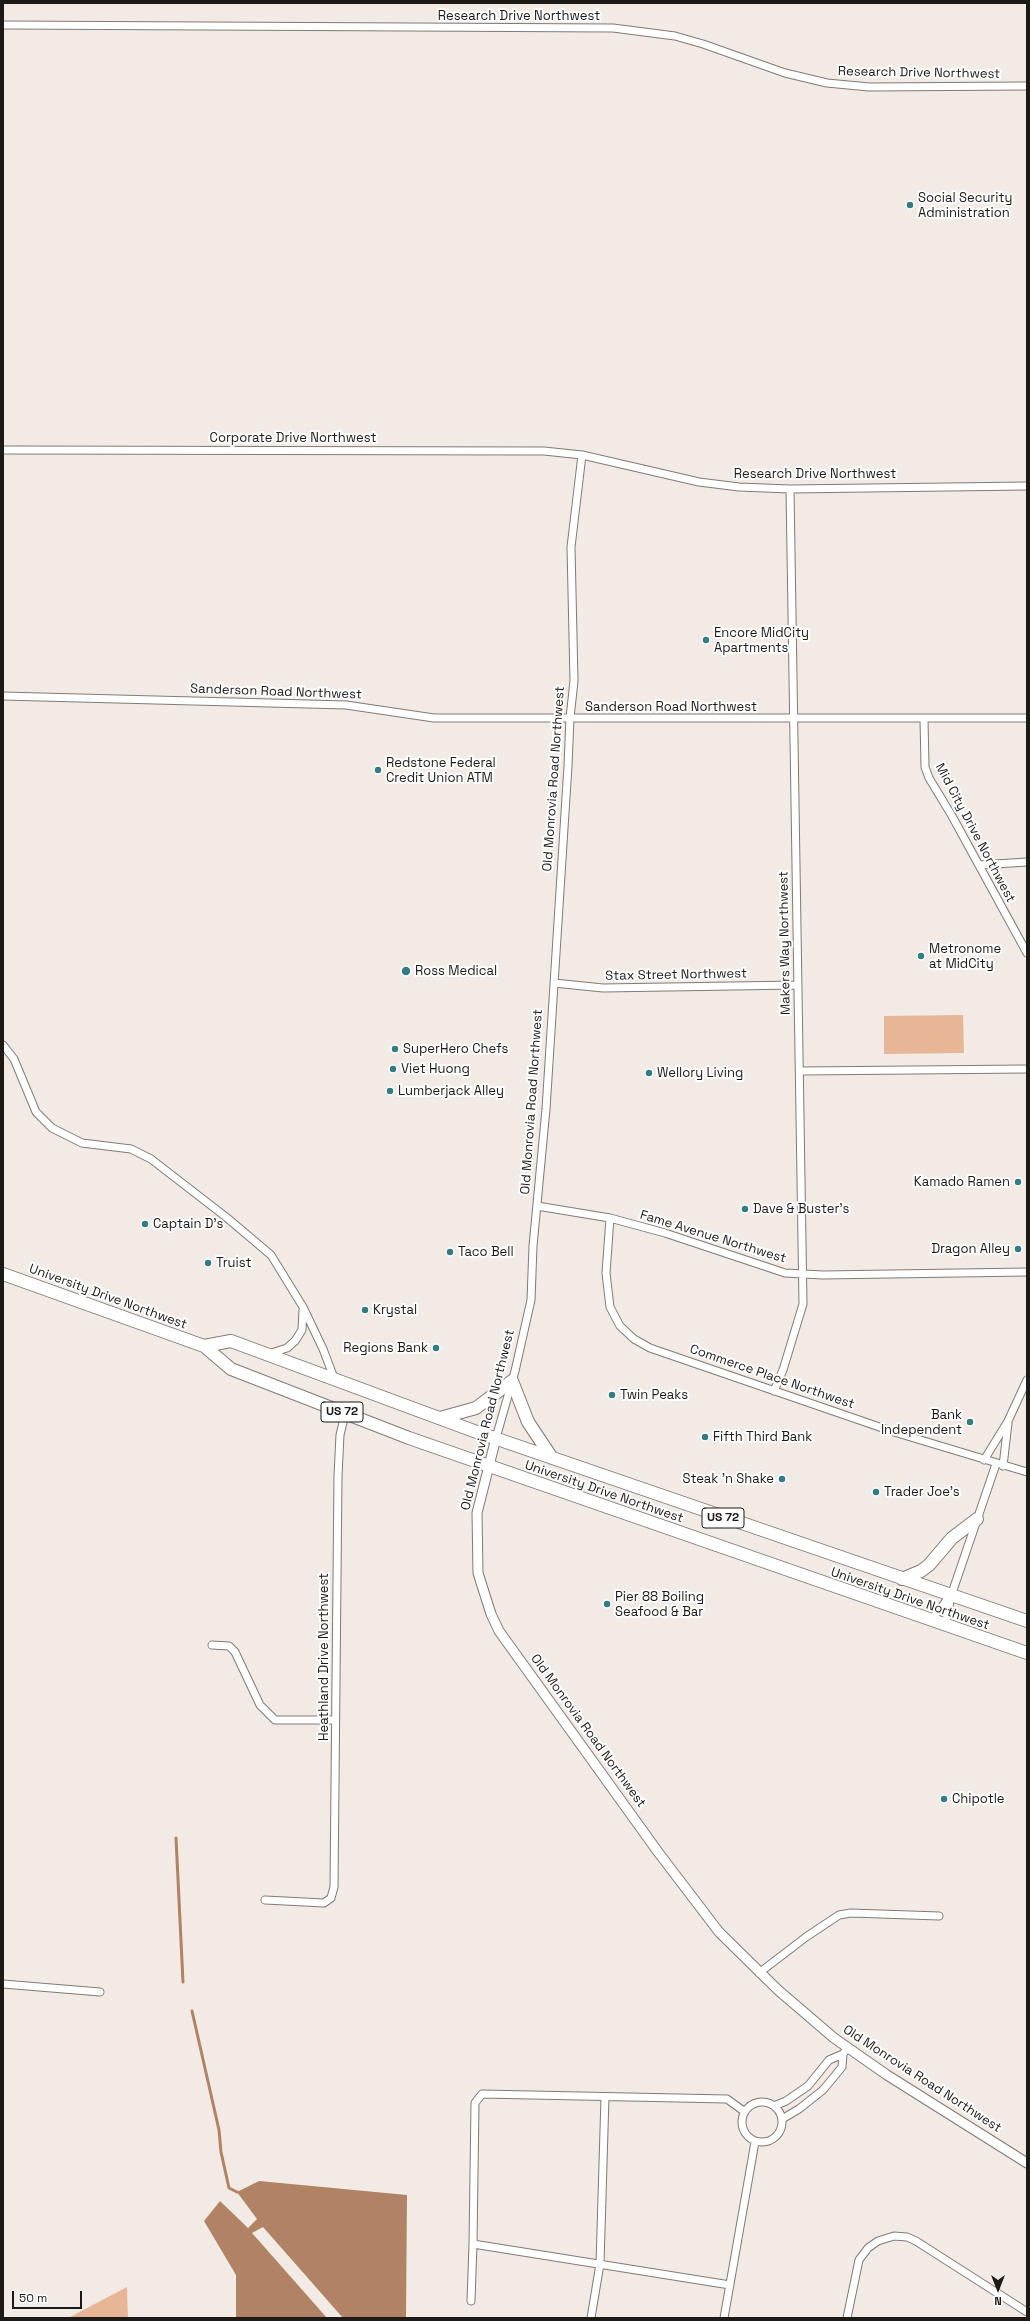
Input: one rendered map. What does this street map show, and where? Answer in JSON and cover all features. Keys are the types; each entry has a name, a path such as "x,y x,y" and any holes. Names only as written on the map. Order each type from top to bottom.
{"highway":[{"name":"University Drive Northwest","path":"3,1274 204,1346 231,1369 345,1414 488,1467 945,1626 1027,1653"},
{"name":"University Drive Northwest","path":"204,1346 231,1341 439,1418 1027,1621"},
{"path":"439,1418 476,1408 512,1381 528,1422 553,1458"},
{"path":"902,1579 921,1571 930,1565 952,1538 977,1519"}],"street":[{"name":"Research Drive Northwest","path":"3,25 613,28 675,36 703,44 785,74 827,83 869,87 1027,86"},
{"name":"Corporate Drive Northwest","path":"3,450 510,450 582,455"},
{"name":"Research Drive Northwest","path":"582,455 699,482 739,487 790,489 1027,486"},
{"name":"Old Monrovia Road Northwest","path":"582,455 572,547 574,681 570,718 554,983 533,1246 531,1300 512,1381 477,1513 478,1573 499,1631 692,1899 719,1932 759,1973 845,2050 1027,2163"},
{"name":"Makers Way Northwest","path":"774,1391 783,1370 803,1304 790,489"},
{"name":"Sanderson Road Northwest","path":"3,696 346,705 434,718 1027,718"},
{"name":"Mid City Drive Northwest","path":"924,719 925,767 929,778 1027,954"},
{"path":"979,866 1027,862"},
{"name":"Stax Street Northwest","path":"554,983 603,988 798,985"},
{"path":"3,1045 14,1059 36,1112 52,1128 82,1143 131,1149 151,1159 226,1216 271,1255 303,1307 323,1348 334,1378"},
{"path":"800,1072 1027,1069"},
{"name":"Fame Avenue Northwest","path":"537,1206 610,1218 665,1233 785,1273 1027,1272"},
{"name":"Commerce Place Northwest","path":"610,1218 607,1285 610,1307 620,1326 634,1339 650,1348 774,1391 984,1460 1027,1472"},
{"path":"267,1354 287,1348 295,1341 302,1330 303,1307"},
{"path":"984,1460 1008,1421 1027,1380"},
{"name":"Heathland Drive Northwest","path":"265,1900 324,1903 331,1898 334,1887 338,1476 340,1435 345,1414"},
{"path":"945,1626 951,1596 977,1519 1000,1465 1008,1421"},
{"path":"931,1621 951,1596"},
{"path":"212,1645 229,1646 235,1652 260,1705 274,1720 335,1720"},
{"path":"759,1973 806,1936 839,1915 851,1913 939,1916"},
{"path":"3,1984 100,1992"},
{"path":"774,2106 782,2119 780,2131 773,2140 767,2142 755,2142 750,2139 741,2123 745,2112 749,2107 761,2102 774,2106 786,2101 808,2086 828,2060 845,2050"},
{"path":"782,2119 822,2090 842,2067 845,2050"},
{"path":"471,2302 474,2103 482,2094 727,2099 745,2112"},
{"path":"591,2318 600,2264 605,2097"},
{"path":"724,2318 755,2142"},
{"path":"847,2318 859,2260 868,2248 878,2240 894,2236 907,2237 916,2241 1027,2312"},
{"path":"473,2244 730,2285"}],"shaded area":[{"path":"963,1015 964,1053 884,1054 884,1016"},
{"path":"259,2181 407,2195 406,2318 343,2318 263,2227 252,2233 327,2318 236,2318 236,2275 204,2221 220,2201 248,2228 257,2219 237,2192"},
{"path":"127,2287 128,2318 68,2318"}],"waterway":[{"path":"176,1838 183,1982"},
{"path":"192,2011 219,2130 221,2152 229,2188 237,2192"}],"place":[{"name":"Social Security Administration","path":"910,205"},
{"name":"Encore MidCity Apartments","path":"706,640"},
{"name":"Redstone Federal Credit Union ATM","path":"378,770"},
{"name":"Metronome at MidCity","path":"921,956"},
{"name":"Ross Medical","path":"406,971"},
{"name":"SuperHero Chefs","path":"395,1049"},
{"name":"Viet Huong","path":"393,1069"},
{"name":"Wellory Living","path":"649,1073"},
{"name":"Lumberjack Alley","path":"390,1091"},
{"name":"Kamado Ramen","path":"1018,1182"},
{"name":"Dave & Buster's","path":"745,1209"},
{"name":"Captain D's","path":"145,1224"},
{"name":"Dragon Alley","path":"1018,1249"},
{"name":"Taco Bell","path":"450,1252"},
{"name":"Truist","path":"208,1263"},
{"name":"Krystal","path":"365,1310"},
{"name":"Regions Bank","path":"436,1348"},
{"name":"Twin Peaks","path":"612,1395"},
{"name":"Bank Independent","path":"970,1422"},
{"name":"Fifth Third Bank","path":"705,1437"},
{"name":"Steak 'n Shake","path":"782,1479"},
{"name":"Trader Joe's","path":"876,1492"},
{"name":"Pier 88 Boiling Seafood & Bar","path":"607,1604"},
{"name":"Chipotle","path":"944,1799"}]}
